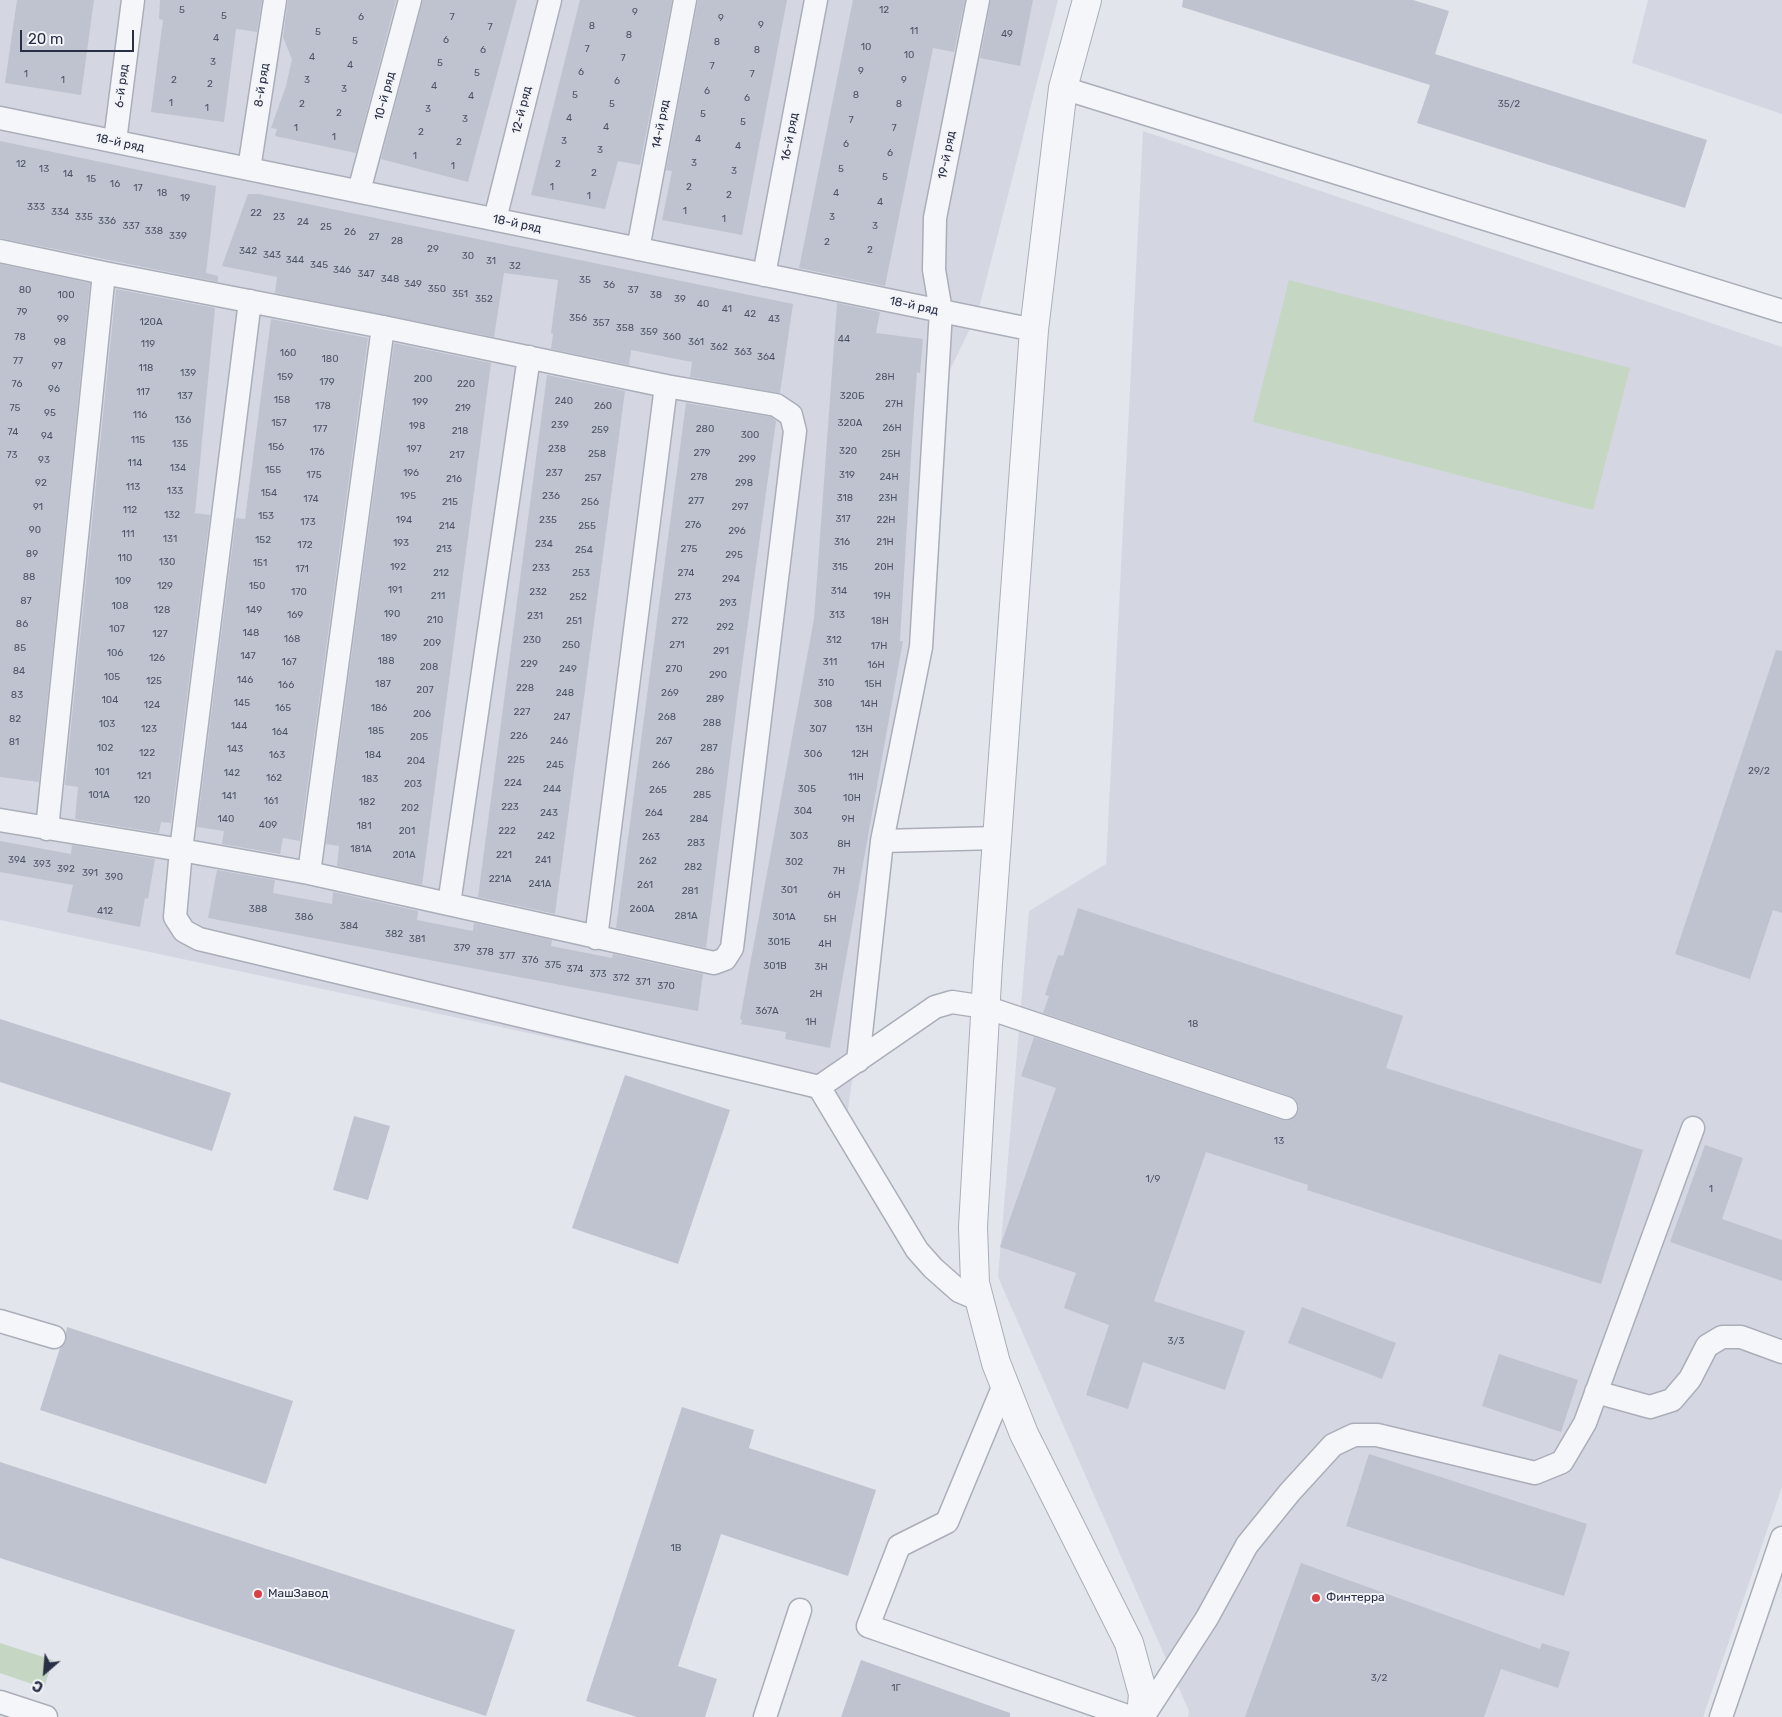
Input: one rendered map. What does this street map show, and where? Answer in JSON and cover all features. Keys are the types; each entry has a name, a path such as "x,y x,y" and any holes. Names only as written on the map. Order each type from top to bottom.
{"street":[{"path":"1087,0 1063,88 1034,330 985,1007 973,1227 975,1283 996,1363 1024,1434 1129,1643 1143,1694 1142,1717"}],"lane":[{"name":"6-й ряд","path":"115,141 133,0"},
{"name":"8-й ряд","path":"248,169 275,0"},
{"name":"10-й ряд","path":"359,192 410,0"},
{"name":"12-й ряд","path":"495,219 550,0"},
{"name":"14-й ряд","path":"638,249 685,0"},
{"name":"16-й ряд","path":"764,275 816,0"},
{"name":"19-й ряд","path":"858,1061 882,841 921,647 941,312 934,270 935,218 978,0"},
{"path":"1063,88 1782,311"},
{"name":"18-й ряд","path":"0,118 1034,330"},
{"path":"0,251 383,327 666,386 776,405 790,415 795,431 732,948 725,959 714,963 309,873 0,820"},
{"path":"47,829 104,273"},
{"path":"250,301 181,850 175,917 184,931 199,939 819,1087 917,1250 933,1268 959,1291 978,1299"},
{"path":"309,873 383,327"},
{"path":"449,904 529,357"},
{"path":"596,938 666,386"},
{"path":"882,841 997,838"},
{"path":"819,1087 935,1008 952,1002 985,1007 1286,1108"},
{"path":"1142,1717 1207,1618 1247,1545 1290,1492 1333,1445 1354,1435 1377,1435 1535,1473 1562,1462 1586,1423 1693,1128"},
{"path":"0,1321 54,1337"},
{"path":"1596,1392 1650,1407 1672,1400 1690,1379 1708,1346 1722,1337 1741,1337 1782,1352"},
{"path":"1004,1385 947,1522 899,1546 868,1626 1130,1717"},
{"path":"1721,1717 1782,1538"},
{"path":"765,1717 800,1610"},
{"path":"0,1702 46,1717"}],"shaded area":[{"path":"0,0 1058,0 978,312 949,372 848,1110 762,1083 0,920"},
{"path":"1648,0 1782,0 1782,114 1632,63"},
{"path":"1143,131 1782,347 1782,1487 1703,1717 1188,1717 1189,1711 998,1277 1029,911 1106,864"}],"green space":[{"path":"1289,280 1630,368 1593,510 1253,422"},
{"path":"0,1643 53,1660 44,1688 0,1673"}],"building":[{"path":"17,0 94,0 81,95 5,83"},
{"path":"160,0 262,0 257,32 236,29 224,122 151,112 163,20 159,19"},
{"path":"288,0 396,0 356,153 275,136 277,129 271,128 286,86 292,59 283,37"},
{"path":"423,0 517,0 468,182 381,159"},
{"path":"580,0 672,0 640,165 618,161 605,209 531,195"},
{"path":"698,0 787,0 742,235 662,220 672,171 666,170"},
{"path":"853,0 965,0 954,52 933,48 885,286 799,268"},
{"path":"991,0 1033,0 1020,66 980,58"},
{"path":"1183,0 1413,0 1449,11 1435,54 1707,140 1685,208 1417,123 1430,85 1182,7"},
{"path":"0,141 216,186 206,273 218,276 218,282 0,238"},
{"path":"248,194 259,194 793,304 780,393 690,377 692,362 631,350 629,365 551,349 553,334 551,333 558,280 504,273 494,337 275,293 277,277 222,266"},
{"path":"0,264 90,283 39,782 0,777"},
{"path":"116,289 215,308 195,513 210,515 171,823 161,822 159,833 75,819 78,787 65,785"},
{"path":"837,303 880,312 876,333 923,339 920,373 917,372 912,441 900,641 903,641 830,1048 785,1039 786,1032 741,1024 742,1020 740,1019 814,619"},
{"path":"271,319 368,338 300,841 283,838 280,854 222,844 224,831 197,827 236,518 245,519"},
{"path":"394,343 491,363 422,885 337,866 339,846 326,844"},
{"path":"547,375 625,391 555,914 478,897"},
{"path":"686,403 771,417 776,421 738,695 706,948 616,928"},
{"path":"1776,650 1782,651 1782,913 1773,910 1750,979 1675,954"},
{"path":"0,841 71,854 72,845 155,859 148,899 145,898 140,927 67,912 73,885 0,872"},
{"path":"217,870 275,880 273,893 332,904 333,892 418,911 417,920 473,931 474,923 552,940 551,946 612,958 613,954 703,974 698,1011 208,918"},
{"path":"1078,908 1403,1016 1386,1068 1643,1150 1601,1284 1307,1190 1308,1185 1206,1152 1154,1301 1245,1331 1225,1390 1143,1362 1128,1409 1086,1395 1109,1325 1064,1308 1076,1273 1000,1247 1056,1088 1021,1076 1034,1037 1282,1120 1288,1121 1294,1118 1298,1113 1299,1106 1296,1100 1290,1096 1043,1013 1049,996 1045,995 1058,955 1063,956"},
{"path":"0,1019 231,1093 212,1151 0,1082"},
{"path":"625,1075 730,1110 678,1264 572,1228"},
{"path":"354,1116 390,1126 368,1200 333,1190"},
{"path":"1705,1145 1743,1158 1722,1219 1782,1240 1782,1281 1670,1242"},
{"path":"1302,1307 1396,1343 1382,1379 1288,1343"},
{"path":"67,1327 293,1401 266,1484 40,1410 60,1348 66,1341"},
{"path":"1499,1354 1578,1380 1561,1432 1482,1406"},
{"path":"682,1407 754,1430 749,1448 876,1490 848,1576 721,1534 678,1666 717,1679 705,1717 637,1717 586,1701"},
{"path":"1369,1454 1587,1524 1564,1596 1346,1526"},
{"name":"МашЗавод","path":"0,1462 515,1630 486,1716 0,1558"},
{"path":"1301,1563 1540,1649 1542,1643 1570,1652 1558,1688 1501,1669 1484,1717 1245,1717"},
{"path":"861,1660 1010,1713 1010,1717 841,1717"}],"place":[{"name":"МашЗавод","path":"258,1594"},
{"name":"Финтерра","path":"1316,1598"}]}
